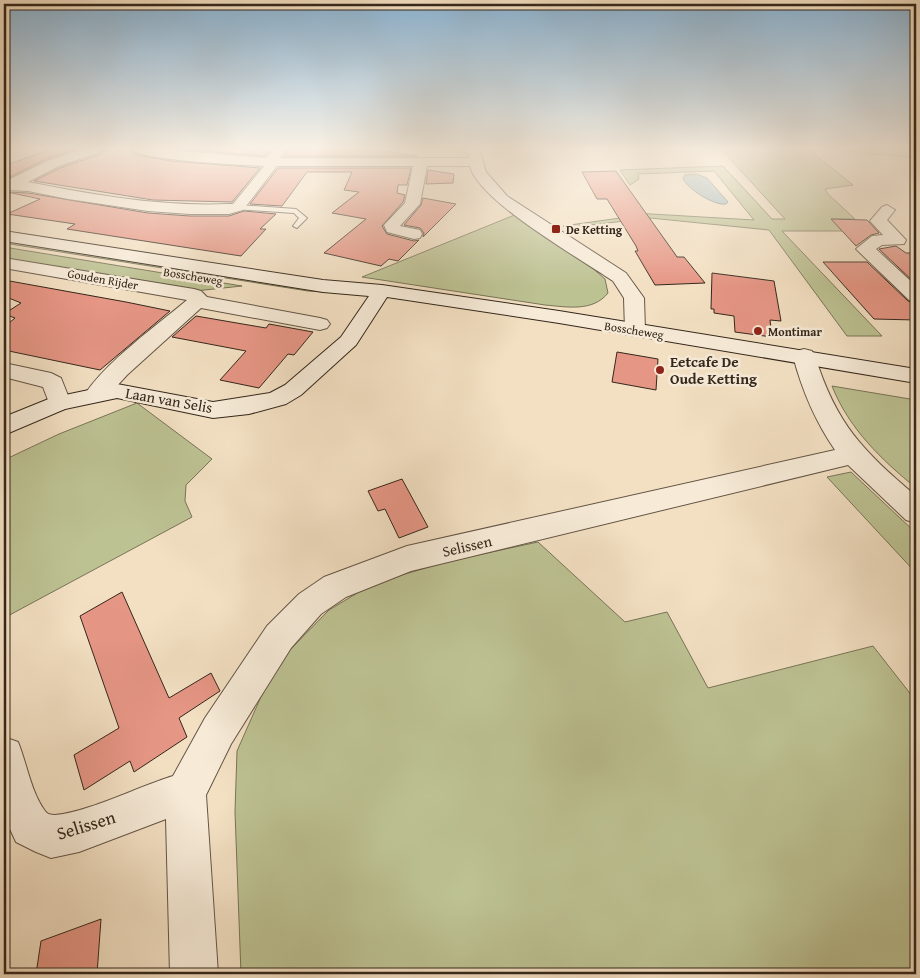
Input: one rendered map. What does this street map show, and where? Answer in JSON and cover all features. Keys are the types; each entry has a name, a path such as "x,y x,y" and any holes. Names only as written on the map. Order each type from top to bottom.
{"street":[{"path":"67,195 147,205 218,210 238,207 248,195"},
{"path":"414,195 412,204 392,225 393,229 414,234"},
{"path":"498,195 620,277 634,298 625,329"},
{"path":"887,210 878,221 898,240 878,240 865,249 916,296"},
{"name":"Bosscheweg","path":"4,236 323,286 382,291 887,369 916,376"},
{"name":"Bosscheweg","path":"4,245 320,297 359,297 382,291"},
{"name":"Gouden Rijder","path":"4,262 194,295 197,297 197,301 320,324"},
{"name":"Laan van Selis","path":"4,427 59,403 117,391 213,410 249,406 278,399 293,390 349,341 382,291"},
{"path":"97,394 119,370 197,301"},
{"path":"804,356 814,393 824,412 853,455 916,512"},
{"name":"Bosscheweg","path":"887,369 916,371"},
{"path":"4,370 42,378 53,383 59,403"},
{"name":"Selissen","path":"194,974 186,794 218,731 279,637 310,604 335,587 407,559 853,455"},
{"name":"Selissen","path":"4,756 19,803 31,827 51,837 80,831 145,805 186,794"}],"lane":[{"path":"238,207 296,211 303,218 297,226"}],"green space":[{"path":"733,195 749,195 772,219 785,219 763,195 829,195 855,219 832,219 842,231 782,231 882,336 847,336 769,230 650,218 565,228 563,226 627,217 634,213 754,220"},
{"path":"517,214 582,259 605,279 608,293 602,299 587,306 562,307 362,277"},
{"path":"4,238 354,294 308,291 4,243"},
{"path":"4,247 242,286 195,291 4,259"},
{"path":"832,386 916,400 916,488 879,455 857,430 839,402"},
{"path":"137,403 212,459 186,485 185,501 192,517 4,618 4,460 59,434"},
{"path":"851,472 916,533 916,573 827,477"},
{"path":"538,542 625,622 667,612 708,688 873,646 916,701 916,974 241,974 235,812 237,751 275,665 329,610 374,583 450,561"}],"water":[{"path":"700,195 722,195 728,202 721,204"}],"building":[{"path":"19,195 38,195 148,213 229,216 244,211 276,214 260,229 266,229 241,256 67,229 75,224 7,214 40,199"},
{"path":"119,195 238,195 232,202 153,200"},
{"path":"257,195 290,195 282,206 250,204"},
{"path":"356,195 405,195 403,202 382,226 387,234 414,241 419,240 398,261 389,259 381,266 324,253 366,219 332,213"},
{"path":"595,195 633,195 677,257 684,257 705,283 655,285 635,251 638,251 636,246 607,199 597,199"},
{"path":"423,198 456,204 423,237 424,233 420,228 404,225 421,205"},
{"path":"831,219 867,220 879,233 871,235 856,246"},
{"path":"896,246 906,253 916,253 916,284 879,249"},
{"path":"823,262 867,262 908,301 916,304 916,320 874,319"},
{"path":"712,273 774,281 781,321 770,320 772,337 735,332 734,316 714,313 714,309 711,309"},
{"path":"4,280 170,311 100,370 4,350 4,327 15,318 4,314 21,303 4,296"},
{"path":"196,316 266,328 269,324 313,332 294,355 288,354 259,388 220,380 246,351 172,337"},
{"path":"617,352 658,359 656,390 612,382"},
{"path":"402,479 428,527 399,538 385,509 378,511 368,491"},
{"path":"122,592 169,698 211,673 220,691 179,718 187,737 134,772 130,761 84,790 74,755 119,728 80,616"},
{"path":"101,919 97,974 36,974 41,941"}],"place":[{"name":"De Ketting","path":"556,229"},
{"name":"Montimar","path":"758,331"},
{"name":"Eetcafe De Oude Ketting","path":"660,370"}]}
